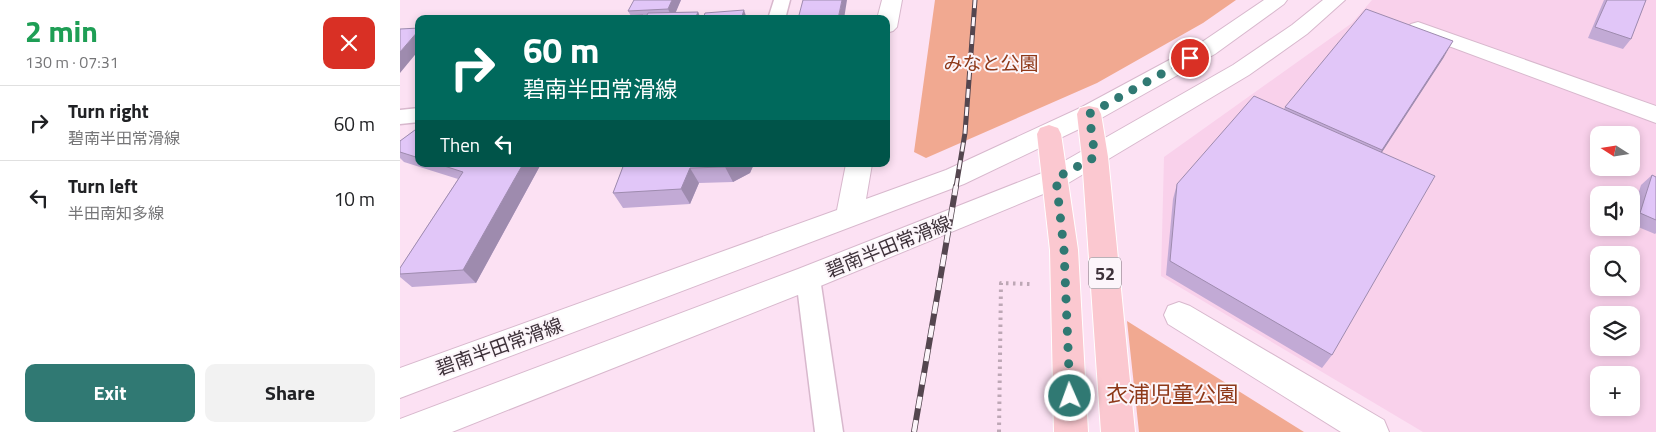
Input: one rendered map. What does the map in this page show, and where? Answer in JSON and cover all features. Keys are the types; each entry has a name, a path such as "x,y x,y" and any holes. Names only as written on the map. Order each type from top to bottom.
{"main road":[{"path":"889,15 892,0"},
{"name":"碧南半田常滑線","path":"400,383 955,177 1089,114 1207,49 1277,0"},
{"name":"碧南半田常滑線","path":"409,432 808,278 1056,178 1225,81 1278,45 1335,0"},
{"path":"1397,21 1656,115"},
{"name":"52","path":"1089,114 1095,157 1118,432"},
{"name":"52","path":"1049,134 1064,250 1071,432"},
{"path":"849,216 858,167"},
{"path":"1178,315 1372,432"}],"street":[{"path":"777,15 782,0"},
{"path":"400,117 415,116"},
{"path":"808,278 829,432"}],"path":[{"path":"998,432 1001,283 1030,284"}],"shaded area":[{"path":"1372,0 1656,0 1656,432 1423,432 1161,276 1164,157 1352,23"}],"green space":[{"name":"みなと公園","path":"935,0 1236,0 1203,23 1097,83 926,158 914,152"},
{"name":"衣浦児童公園","path":"1127,321 1304,432 1139,432"}],"building":[{"path":"634,0 672,0 668,9 628,11"},
{"path":"803,0 842,0 839,15 799,15"},
{"path":"1607,0 1646,0 1631,39 1595,27"},
{"path":"1366,9 1453,41 1382,150 1285,107"},
{"path":"744,10 742,15 704,15 705,13"},
{"path":"698,12 697,15 647,15 648,13"},
{"path":"415,28 415,35 400,52 400,29"},
{"path":"1254,96 1435,176 1332,355 1170,261 1177,184"},
{"path":"415,130 415,157 400,152 400,141"},
{"path":"447,167 521,167 463,270 400,274 400,268 463,172"},
{"path":"623,167 725,167 690,168 681,189 613,193"},
{"path":"1652,175 1656,177 1656,220 1640,213"}],"railway":[{"path":"956,187 965,133 975,0"},
{"path":"914,432 956,186"}],"route":[{"path":"1070,396 1064,250 1056,178 1095,157 1089,114 1190,58"}]}
